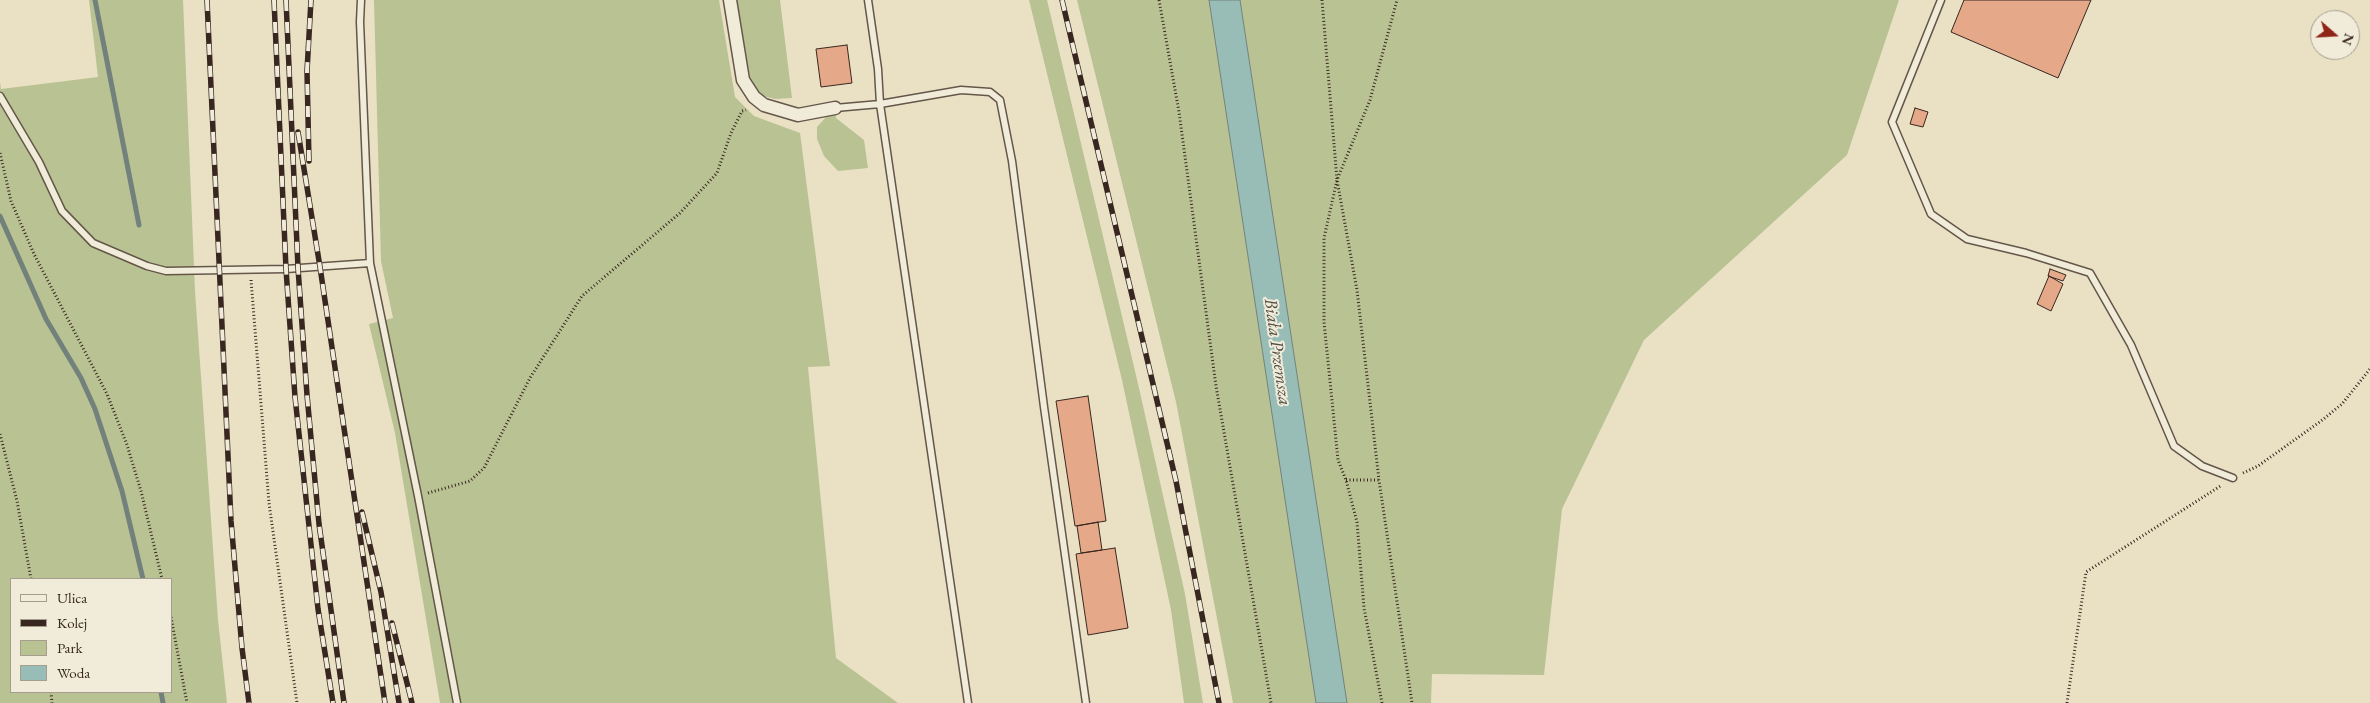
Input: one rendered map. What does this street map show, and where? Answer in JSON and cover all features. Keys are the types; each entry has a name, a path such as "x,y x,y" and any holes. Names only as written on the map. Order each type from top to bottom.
{"street":[{"path":"730,0 743,80 754,97 764,105 798,116 835,108"}],"lane":[{"path":"361,0 360,22 370,264 418,496 457,703"},
{"path":"868,0 878,69 880,104 968,703"},
{"path":"1941,0 1892,122 1932,214 1966,239 2026,253 2090,273 2131,345 2174,446 2202,466 2233,478"},
{"path":"835,108 880,104 961,90 990,92 1000,100 1012,161 1044,407 1086,703"},
{"path":"0,96 39,162 62,211 93,244 147,266 166,271 250,270 370,264"}],"path":[{"path":"1158,0 1179,112 1216,386 1271,703"},
{"path":"1322,0 1337,180 1358,290 1379,480 1412,703"},
{"path":"1382,703 1364,608 1357,522 1346,480 1338,460 1324,322 1324,238 1337,180 1370,100 1397,0"},
{"path":"418,496 470,481 484,468 530,378 582,296 680,213 717,173 731,133 742,111 764,105"},
{"path":"0,153 11,201 26,236 56,299 107,394 127,445 142,491 162,578"},
{"path":"250,270 269,503 297,703"},
{"path":"2067,703 2086,572 2233,478 2258,466 2321,421 2342,404 2370,369"},
{"path":"0,434 17,501 31,578"},
{"path":"1346,480 1379,480"},
{"path":"172,622 187,703"}],"green space":[{"path":"89,0 183,0 195,291 218,620 227,703 0,703 0,82 1,89 98,77"},
{"path":"374,0 719,0 735,97 754,116 800,133 830,366 808,367 836,658 898,703 440,703 395,433 369,324 393,318 381,261"},
{"path":"737,0 780,0 792,98 775,99 759,95 751,83"},
{"path":"1029,0 1047,0 1139,388 1185,594 1203,703 1184,703 1171,610 1122,380"},
{"path":"1077,0 1209,0 1316,703 1233,703 1176,402"},
{"path":"1240,0 1899,0 1847,155 1644,340 1562,509 1544,675 1432,674 1431,703 1347,703"},
{"path":"836,115 836,118 864,140 868,168 838,171 824,156 817,139 817,127 826,117"}],"water":[{"name":"Biała Przemsza","path":"1209,0 1240,0 1347,703 1316,703"}],"building":[{"path":"1964,0 2091,0 2058,78 1951,32"},
{"path":"847,45 852,83 821,87 816,49"},
{"path":"1915,108 1928,112 1923,127 1910,124"},
{"path":"2050,269 2066,275 2063,281 2048,276"},
{"path":"2049,276 2063,284 2051,311 2037,304"},
{"path":"1088,396 1106,521 1075,526 1056,401"},
{"path":"1098,522 1102,550 1081,553 1077,526"},
{"path":"1115,548 1128,628 1088,635 1076,554"}],"waterway":[{"path":"95,0 139,225"},
{"path":"0,216 46,319 81,378 95,409 122,491 143,578"},
{"path":"161,693 163,703"}],"railway":[{"path":"207,0 231,521 242,648 249,703"},
{"path":"274,0 286,269 295,397 318,609 333,703"},
{"path":"286,0 298,268 307,395 319,524 344,703"},
{"path":"309,161 307,71 311,0"},
{"path":"1062,0 1176,481 1219,703"},
{"path":"298,132 385,703"},
{"path":"362,512 381,592 399,703"},
{"path":"392,623 412,703"}]}
